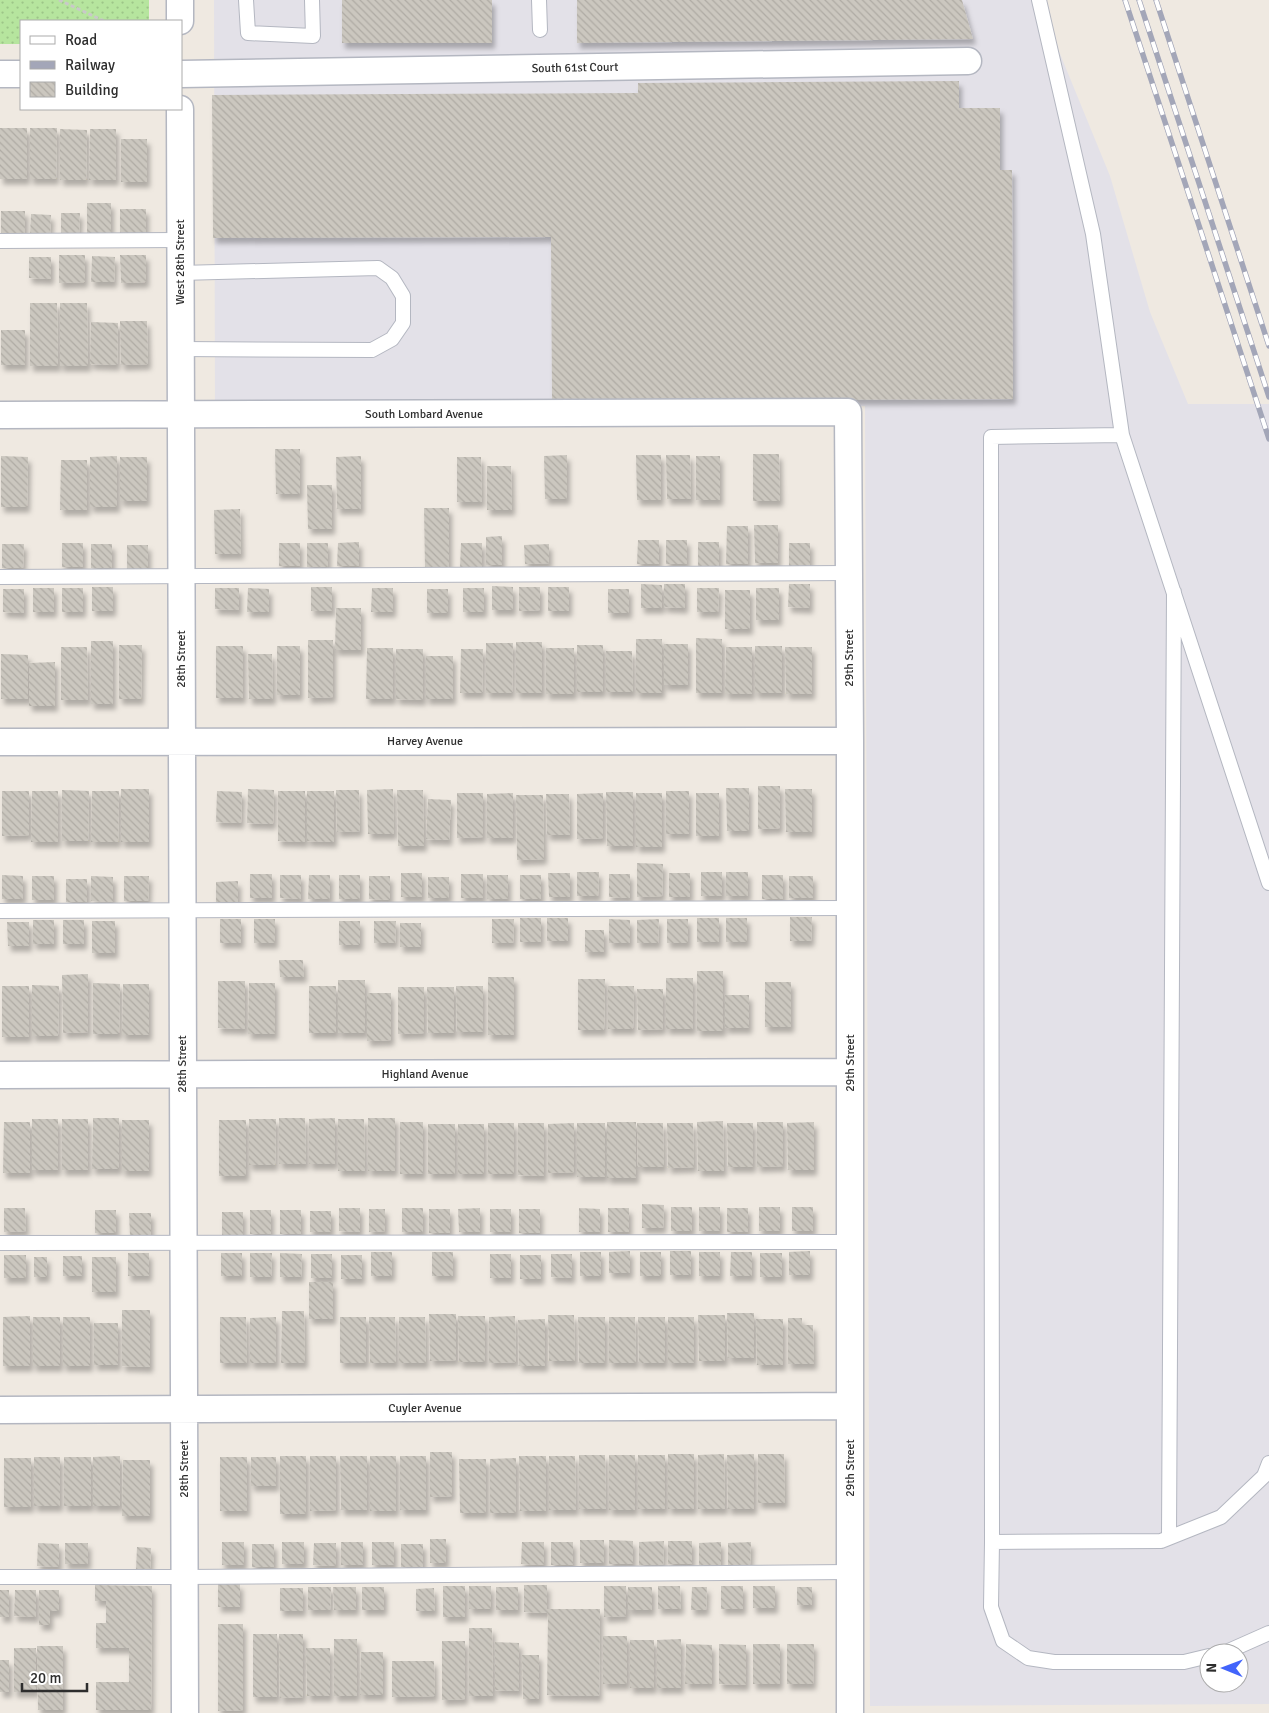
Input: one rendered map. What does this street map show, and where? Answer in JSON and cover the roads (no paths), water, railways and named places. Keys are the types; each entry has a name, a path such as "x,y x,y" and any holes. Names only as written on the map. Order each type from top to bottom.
{"street":[{"path":"180,0 180,20"},
{"name":"South 61st Court","path":"182,74 968,62"},
{"path":"0,74 20,74"},
{"name":"West 28th Street","path":"180,110 180,414"},
{"name":"South Lombard Avenue","path":"0,415 848,412"},
{"name":"29th Street","path":"848,412 850,1713"},
{"name":"28th Street","path":"180,414 185,1713"},
{"name":"Harvey Avenue","path":"0,742 850,741"},
{"name":"Highland Avenue","path":"0,1075 850,1072"},
{"name":"Cuyler Avenue","path":"0,1410 850,1406"}],"lane":[{"path":"246,0 248,33 313,36 312,0"},
{"path":"539,0 540,30"},
{"path":"1039,0 1093,234 1122,435 1269,883"},
{"path":"0,241 180,240"},
{"path":"180,273 378,268 392,278 403,296 403,323 392,339 372,350 180,349"},
{"path":"1122,435 991,437 991,1607 1002,1641 1028,1658 1054,1662 1184,1662 1199,1658"},
{"path":"0,577 849,573"},
{"path":"1169,1538 1174,592"},
{"path":"0,911 850,908"},
{"path":"0,1243 850,1242"},
{"path":"992,1542 1161,1541 1221,1517 1264,1476 1269,1464"},
{"path":"0,1576 184,1577 850,1572"},
{"path":"1246,1643 1269,1633"}],"railway":[{"path":"1125,0 1269,439"},
{"path":"1139,0 1269,397"},
{"path":"1156,0 1269,346"}]}
